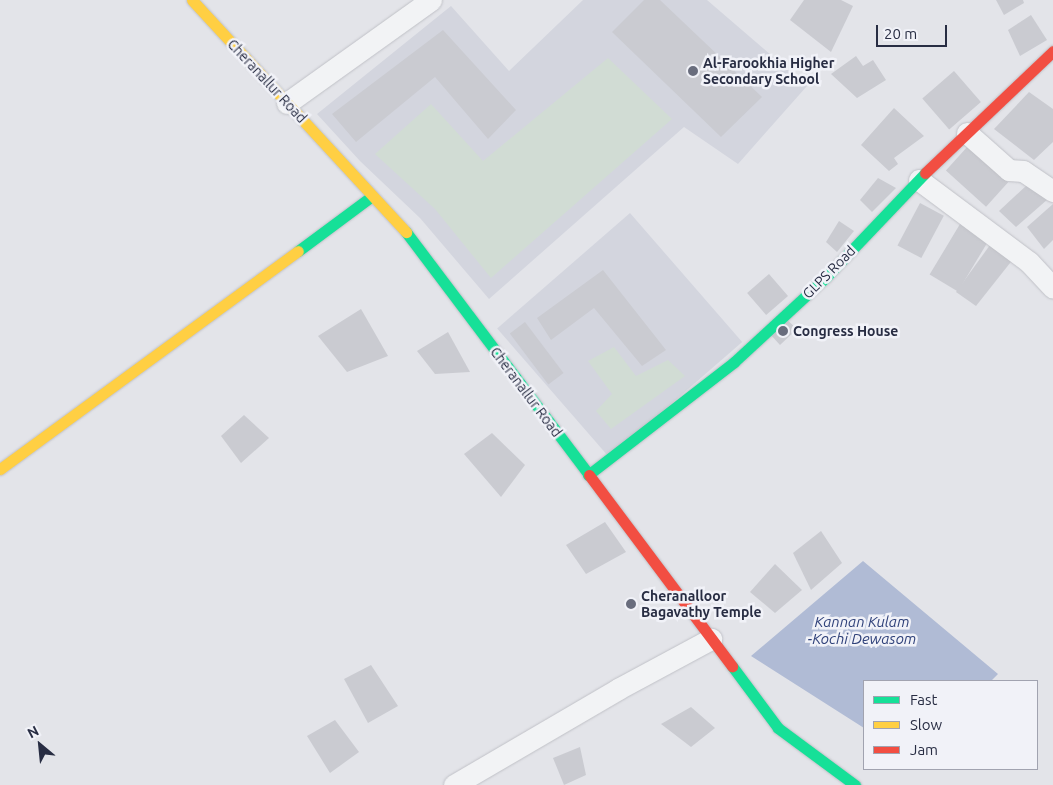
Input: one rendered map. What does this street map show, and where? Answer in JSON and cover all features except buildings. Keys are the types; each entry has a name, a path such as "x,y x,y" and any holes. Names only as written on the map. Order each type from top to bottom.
{"street":[{"name":"Cheranallur Road","path":"192,0 411,238 778,728 855,785"},
{"path":"287,103 431,0"},
{"name":"GLPS Road","path":"588,474 734,362 826,277 966,133 1053,50"},
{"path":"966,133 1008,170 1023,171 1053,191"},
{"path":"919,180 1029,262 1053,288"},
{"path":"0,469 372,196"},
{"path":"454,785 618,689 711,640"}],"shaded area":[{"path":"583,0 707,0 807,86 738,164 684,127 489,299 420,218 360,161 317,114 451,6 509,71"},
{"path":"608,58 672,119 491,278 435,209 375,154 431,104 483,161"},
{"path":"630,213 742,342 609,458 497,328"},
{"path":"614,347 636,376 668,360 685,376 611,429 596,411 612,394 588,361"}],"water":[{"name":"Kannan Kulam -Kochi Dewasom","path":"863,561 998,674 992,680 863,680 863,727 751,656"}],"traffic: fast":[{"path":"588,475 734,362 826,277 925,173"},
{"path":"298,251 372,196"},
{"path":"406,232 589,475"},
{"path":"732,666 778,728 855,785"}],"traffic: slow":[{"path":"192,0 406,232"},
{"path":"0,469 298,251"}],"traffic: jam":[{"path":"925,173 1053,51"},
{"path":"589,475 732,666"}],"place":[{"name":"Al-Farookhia Higher Secondary School","path":"693,71"},
{"name":"Congress House","path":"783,331"},
{"name":"Cheranalloor Bagavathy Temple","path":"631,604"}]}
